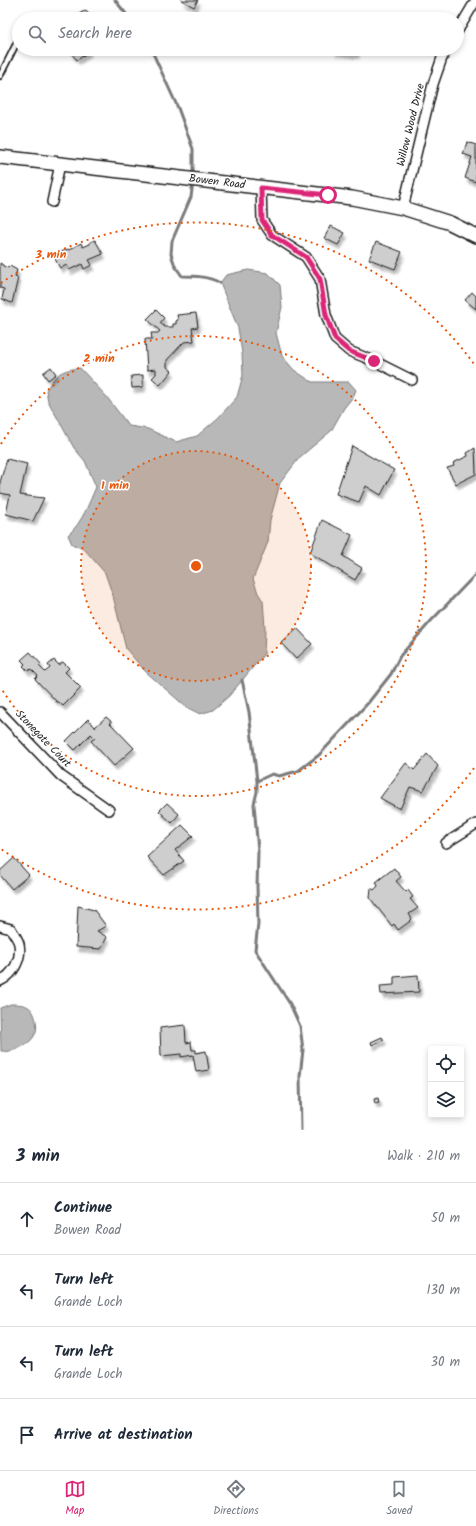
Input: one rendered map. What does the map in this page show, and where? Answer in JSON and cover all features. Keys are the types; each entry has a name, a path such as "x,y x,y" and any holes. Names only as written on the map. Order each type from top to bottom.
{"street":[{"path":"464,20 476,0"},
{"name":"Willow Wood Drive","path":"403,208 433,84 443,56"},
{"name":"Bowen Road","path":"0,156 352,198 403,208 450,223 476,236"},
{"path":"52,202 60,164"},
{"path":"261,188 262,220 272,235 306,257 320,279 326,315 335,339 349,351 374,361 412,380"},
{"name":"Stonegate Court","path":"0,712 61,776 109,810"},
{"path":"446,843 476,824"},
{"path":"0,926 11,929 19,943 18,962 7,978 0,981"}],"lane":[{"path":"0,76 12,52"}],"shaded area":[{"path":"248,270 268,273 280,285 282,307 276,333 282,356 294,370 312,382 349,382 356,390 331,431 300,457 280,483 270,520 268,542 253,579 258,593 263,601 265,628 264,654 229,696 213,710 200,714 186,707 145,671 126,649 113,596 105,573 85,550 72,544 68,535 81,519 96,487 85,461 74,448 48,401 46,390 60,373 80,368 106,396 129,426 148,429 176,442 197,436 218,418 237,397 243,375 242,353 238,328 220,283 226,275"},
{"path":"11,1004 25,1005 31,1009 35,1016 37,1027 32,1039 24,1046 9,1051 1,1051 0,1008"}],"building":[{"path":"181,0 198,0 194,7"},
{"path":"74,56 83,56 77,60"},
{"path":"467,142 476,145 476,182 465,178 472,157 463,154"},
{"path":"331,226 345,233 338,245 324,238"},
{"path":"95,240 103,254 89,260 92,265 84,269 82,264 69,270 67,265 60,268 55,259 62,257 59,253 68,249 69,250 81,243 83,247"},
{"path":"376,242 402,252 395,269 369,259"},
{"path":"0,263 3,266 8,268 10,266 17,270 15,277 18,278 12,303 2,299 4,289 0,288"},
{"path":"472,292 476,296 476,309 465,300"},
{"path":"156,310 164,318 160,323 165,327 173,327 173,324 176,324 176,321 178,320 177,315 196,313 198,327 192,328 194,341 184,342 167,360 167,367 172,371 160,385 152,378 156,374 156,369 147,370 145,339 152,339 151,333 158,333 160,331 147,319"},
{"path":"51,367 56,374 48,380 43,373"},
{"path":"143,375 143,387 132,388 131,376"},
{"path":"352,446 394,470 381,495 366,486 359,502 336,494"},
{"path":"475,448 476,474 456,484 447,468 454,466 453,463 468,456 467,453"},
{"path":"7,459 27,464 20,495 44,498 33,521 6,514 10,495 0,493 0,482"},
{"path":"322,520 352,535 343,556 362,568 355,580 310,553"},
{"path":"297,628 312,644 296,659 281,643"},
{"path":"30,652 41,664 39,666 45,672 50,668 48,665 54,660 59,665 63,662 69,668 65,672 81,688 63,706 57,702 35,679 38,676 31,669 28,671 23,666 25,664 21,660"},
{"path":"106,717 134,748 114,766 91,741 95,738 91,734 75,750 66,741 88,719 95,727"},
{"path":"427,754 438,766 423,791 410,787 400,809 380,798 406,763 414,770"},
{"path":"167,803 179,814 172,823 159,811"},
{"path":"182,825 193,836 175,850 184,861 164,875 147,857"},
{"path":"14,858 29,875 12,889 0,875 0,871"},
{"path":"394,868 401,877 396,881 406,892 408,890 413,897 410,899 418,908 409,914 412,919 398,930 394,924 392,926 370,898 371,888 374,890 378,886 376,882"},
{"path":"78,906 94,910 106,926 97,931 107,937 101,949 76,947"},
{"path":"418,975 419,992 381,994 380,986 394,985 394,977"},
{"path":"185,1025 186,1043 191,1042 192,1050 196,1050 196,1053 206,1051 209,1070 196,1072 193,1055 181,1057 181,1054 161,1056 160,1028"},
{"path":"382,1037 384,1040 372,1045 371,1042"},
{"path":"378,1098 379,1103 375,1104 374,1099"}],"waterway":[{"path":"115,0 124,12"},
{"path":"154,56 178,108 193,149 193,177"},
{"path":"193,182 191,197 172,241 171,254 175,266 182,276 197,276 220,283"},
{"path":"257,781 272,774 279,776 298,771 319,755 368,703 391,674 400,656 476,574"},
{"path":"242,680 249,712 257,781 257,792 254,804 258,851 258,924 255,950 290,1004 300,1026 303,1050 300,1076 301,1130"}],"route":[{"path":"328,195 261,188 262,220 272,235 306,257 320,279 326,315 335,339 349,351 374,361"}]}
